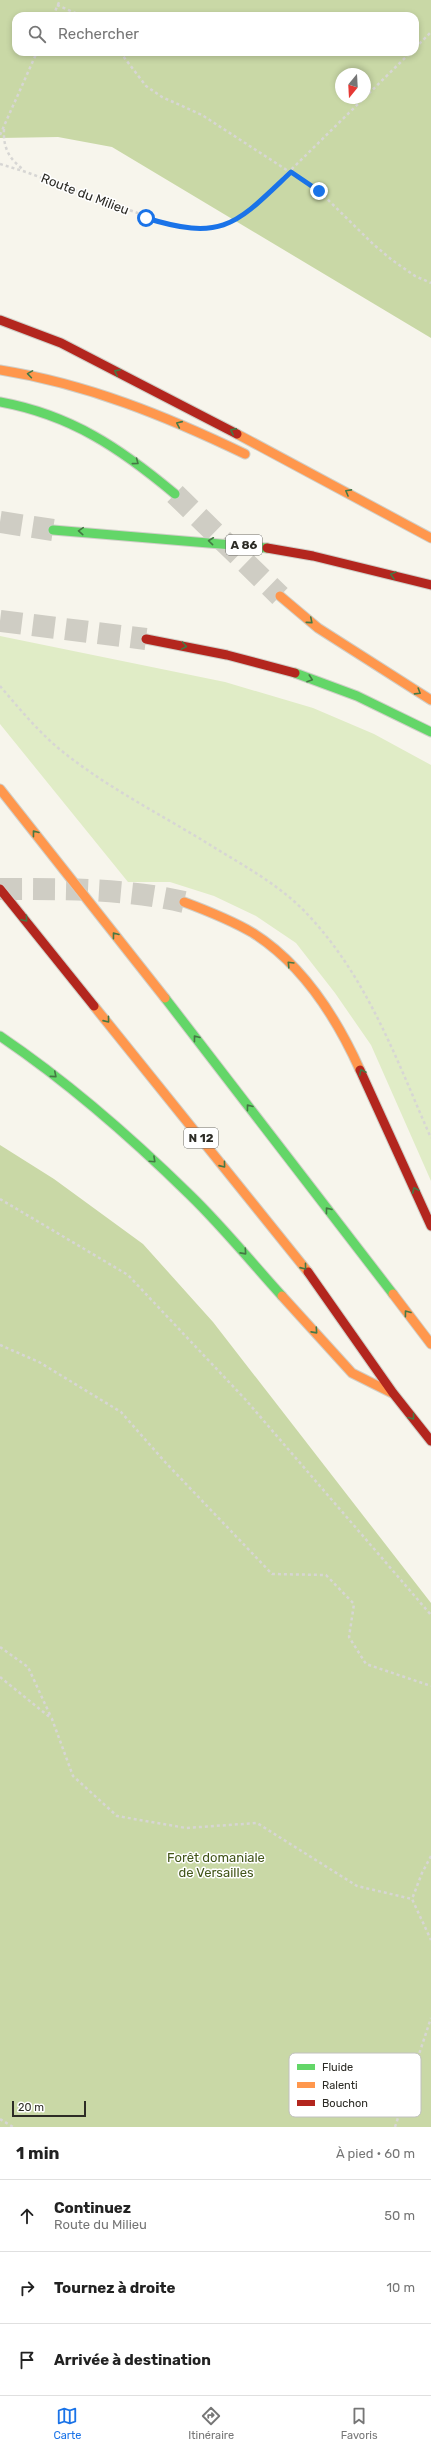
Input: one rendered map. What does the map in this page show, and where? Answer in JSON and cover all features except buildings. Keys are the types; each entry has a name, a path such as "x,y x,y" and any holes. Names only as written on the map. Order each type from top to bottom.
{"highway":[{"path":"0,320 38,334 84,355 299,465 431,539"},
{"path":"0,370 69,382 106,394 156,414 253,458"},
{"path":"0,402 46,412 80,425 112,443 175,494"},
{"path":"308,483 431,539"},
{"name":"A 86","path":"53,530 248,545 321,558 431,585"},
{"path":"280,596 318,628 431,700"},
{"path":"146,639 200,649 285,670 356,695 431,732"},
{"path":"0,789 197,1039 431,1344"},
{"name":"N 12","path":"0,889 318,1284 393,1394 431,1442"},
{"path":"184,902 242,927 285,959 304,978 335,1022 350,1048 431,1226"},
{"path":"0,1032 37,1061 138,1147 191,1196 352,1373 393,1394"},
{"path":"0,1036 37,1061"}],"path":[{"path":"55,12 60,0"},
{"path":"58,5 73,12"},
{"path":"419,44 431,32"},
{"path":"0,135 4,129 35,56"},
{"path":"123,56 146,86 162,97 202,115 319,191 345,214 372,244 415,276 431,282"},
{"name":"Route du Milieu","path":"0,164 26,172 146,218 173,226 195,229 229,224 242,216 291,172 407,56"},
{"path":"4,129 6,149 10,157 26,172"},
{"path":"0,686 29,721 58,748 94,774 265,879 308,915 343,957 371,1003 431,1138"},
{"path":"0,1199 128,1276 245,1399 431,1615"},
{"path":"0,1345 39,1362 121,1412 166,1463 272,1574 326,1574 354,1604 348,1637 366,1664 431,1686"},
{"path":"0,1647 28,1668 52,1719 73,1776 118,1816 186,1828 257,1823 357,1886 412,1899"},
{"path":"0,1677 52,1719"},
{"path":"431,1856 422,1873 412,1899 431,1940"},
{"path":"420,2053 431,2018"},
{"path":"396,2127 399,2117"},
{"path":"0,2119 13,2127"}],"green space":[{"path":"0,0 431,0 431,338 112,147 58,137 0,138"},
{"path":"0,636 225,682 313,708 374,734 431,765 431,1181 371,1045 335,993 296,943 256,916 214,896 170,882 128,882 0,724"},
{"name":"Forêt domaniale de Versailles","path":"0,1145 54,1179 143,1244 213,1322 431,1603 431,2127 0,2127"}],"tunnel":[{"path":"175,494 280,596"},
{"path":"0,522 53,530"},
{"path":"0,621 146,639"},
{"path":"0,889 92,890 138,894 184,902"}],"traffic: fast":[{"path":"0,402 50,415 94,436 155,477 175,494"},
{"path":"53,530 267,548"},
{"path":"295,673 357,696 431,732"},
{"path":"165,998 393,1294"},
{"path":"0,1036 75,1091 145,1153 190,1195 214,1220 282,1296"}],"traffic: slow":[{"path":"0,370 64,384 126,403 156,414 245,454"},
{"path":"237,434 431,538"},
{"path":"280,596 318,628 431,700"},
{"path":"0,789 165,998"},
{"path":"184,902 245,928 271,946 287,960 329,1012 360,1070"},
{"path":"94,1006 308,1272"},
{"path":"393,1294 431,1344"},
{"path":"282,1296 352,1373 392,1393"}],"traffic: jam":[{"path":"0,320 61,343 237,434"},
{"path":"267,548 313,556 431,585"},
{"path":"146,639 227,655 295,673"},
{"path":"0,889 94,1006"},
{"path":"360,1070 431,1226"},
{"path":"308,1272 393,1393 431,1441"}],"route":[{"path":"146,218 173,226 195,229 211,228 229,224 248,212 291,172 319,191"}]}
